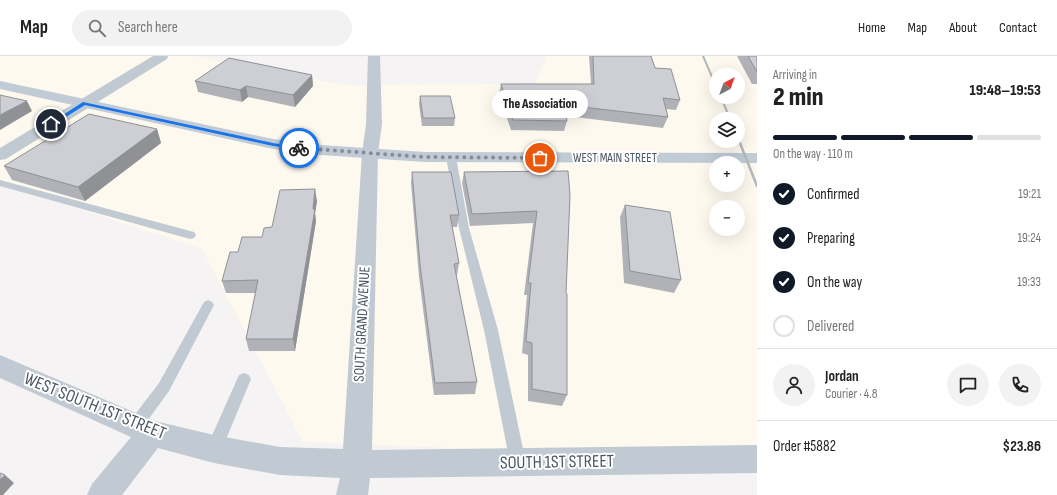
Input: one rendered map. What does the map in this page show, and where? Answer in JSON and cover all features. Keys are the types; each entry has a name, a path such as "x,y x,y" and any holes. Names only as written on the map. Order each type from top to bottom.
{"main road":[{"name":"WEST MAIN STREET","path":"0,85 273,144 314,150 451,157 757,158"}],"street":[{"path":"0,155 162,56"},
{"name":"SOUTH GRAND AVENUE","path":"352,495 357,464 370,153 374,124 374,56"},
{"name":"WEST SOUTH 1ST STREET","path":"0,366 144,429 214,449 280,460 357,464"},
{"path":"103,495 144,429"},
{"name":"SOUTH 1ST STREET","path":"357,464 757,459"}],"lane":[{"path":"451,157 464,228 491,330 518,463"},
{"path":"0,184 190,235"},
{"path":"144,429 164,387 208,305"},
{"path":"214,449 244,379"}],"shaded area":[{"path":"0,56 194,56 344,85 535,84 546,56 757,56 757,460 303,442 202,249 0,183"}],"building":[{"path":"593,56 651,56 655,68 671,69 680,100 663,98 668,117 565,105 567,121 513,120 501,84 594,84"},
{"path":"748,56 757,56 757,72"},
{"path":"229,58 312,75 293,95 246,86 240,90 195,81"},
{"path":"0,95 27,101 0,115"},
{"path":"420,96 450,96 455,118 423,118"},
{"path":"89,114 157,129 78,187 4,166"},
{"path":"568,171 570,195 566,293 567,395 532,389 532,343 526,341 531,283 528,283 537,211 472,214 464,172"},
{"path":"412,172 451,172 459,215 450,215 459,263 454,264 477,382 435,383 420,264"},
{"path":"315,189 313,209 315,209 293,339 246,339 258,280 222,281 230,252 238,252 242,237 262,237 264,228 272,227 280,190"},
{"path":"625,205 670,212 681,280 630,271"},
{"path":"0,473 5,475 0,480"}],"railway":[{"path":"703,56 709,70"},
{"path":"724,104 727,112"},
{"path":"742,148 757,186"}],"way so far":[{"path":"299,148 425,157 540,158"}],"place":[{"name":"The Association","path":"540,158"}],"route":[{"path":"51,124 85,103 273,144 299,148"}]}
